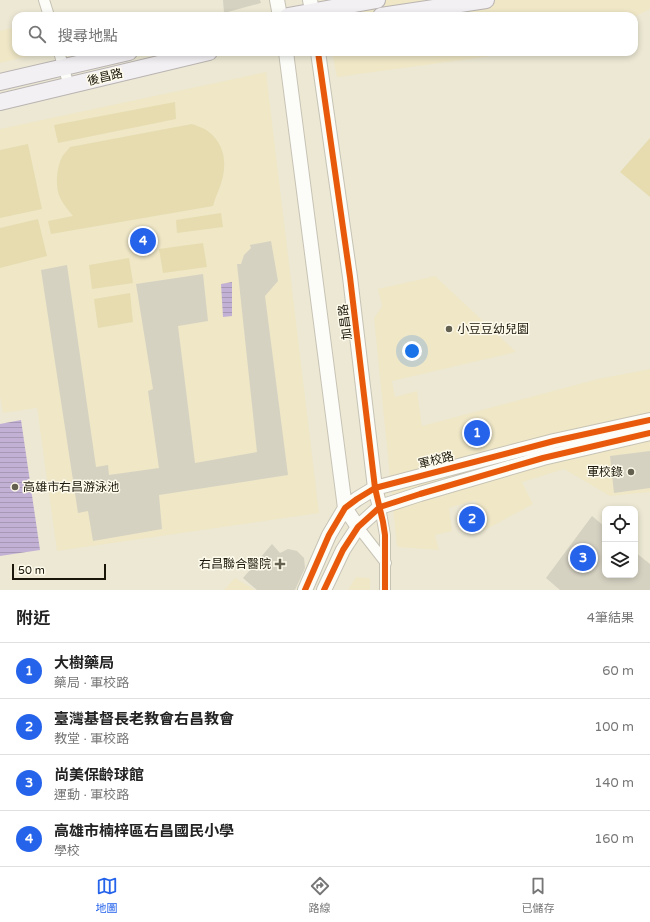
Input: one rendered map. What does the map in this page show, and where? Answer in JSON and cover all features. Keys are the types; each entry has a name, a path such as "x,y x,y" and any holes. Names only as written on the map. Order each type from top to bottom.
{"main road":[{"path":"302,12 312,9 378,0"},
{"path":"407,12 486,0"},
{"name":"後昌路","path":"0,82 61,60 95,56"},
{"name":"後昌路","path":"0,102 193,56"}],"street":[{"path":"44,0 48,12"},
{"path":"277,0 279,12"},
{"name":"加昌路","path":"287,56 345,508 386,563"},
{"name":"加昌路","path":"319,56 332,140 376,488 385,535 385,590"},
{"path":"61,60 69,86"},
{"name":"軍校路","path":"305,590 329,536 345,508 356,499 376,488 554,441 650,420"},
{"path":"324,590 343,550 358,527 380,507 540,459 650,433"}],"shaded area":[{"path":"322,0 650,0 650,9 638,15 638,12 324,12"},
{"path":"12,28 12,56 29,56 0,63 0,31"},
{"path":"333,56 492,56 337,77"},
{"path":"266,72 319,513 57,551 37,408 3,413 0,397 0,129"},
{"path":"175,102 176,119 58,143 54,125"},
{"path":"192,124 209,132 218,142 223,154 223,173 213,206 51,234 48,221 73,216 62,201 57,186 60,161 70,147"},
{"path":"650,138 650,197 620,172"},
{"path":"28,144 42,209 0,218 0,150"},
{"path":"221,213 223,227 177,233 176,220"},
{"path":"38,219 47,256 0,268 0,228"},
{"path":"203,243 207,267 163,273 159,249"},
{"path":"129,258 133,283 92,289 89,265"},
{"path":"435,276 516,352 392,381 395,397 417,391 422,426 598,379 650,369 650,492 610,496 564,469 522,482 533,504 483,531 475,500 449,508 452,531 435,535 439,550 397,547 374,318 382,306 378,289"},
{"path":"232,282 232,316 223,317 221,284"},
{"path":"130,293 133,322 98,328 94,299"},
{"name":"高雄市右昌游泳池","path":"21,420 40,550 0,556 0,424"},
{"path":"356,577 370,578 370,590 348,590"},
{"path":"235,578 255,590 224,590"}],"building":[{"path":"223,0 260,0 261,3 228,12 224,12"},
{"path":"271,241 278,281 265,296 288,475 159,495 162,529 93,541 88,511 78,513 41,270 67,265 96,467 108,465 109,475 159,468 148,391 153,389 136,284 203,274 208,321 178,326 195,463 257,452 237,264 241,264 244,255 251,248 250,245"},
{"name":"軍校錄","path":"650,451 650,488 614,493 610,456"},
{"path":"592,516 602,524 602,578 638,578 638,554 650,564 650,590 560,590 546,578"},
{"name":"右昌聯合醫院","path":"272,544 280,553 288,549 297,551 304,558 305,568 295,590 257,590 243,578"}],"cycle path":[{"path":"319,56 350,277 375,488 385,535 385,590"},
{"path":"305,590 329,535 345,508 375,488 554,441 650,420"},
{"path":"324,590 343,550 358,527 380,507 543,458 650,433"}],"place":[{"name":"高雄市楠梓區右昌國民小學","path":"143,241"},
{"name":"小豆豆幼兒園","path":"449,329"},
{"name":"大樹藥局","path":"477,433"},
{"name":"軍校錄","path":"631,472"},
{"name":"高雄市右昌游泳池","path":"15,487"},
{"name":"臺灣基督長老教會右昌教會","path":"472,519"},
{"name":"尚美保齡球館","path":"583,558"},
{"name":"右昌聯合醫院","path":"280,564"}]}
